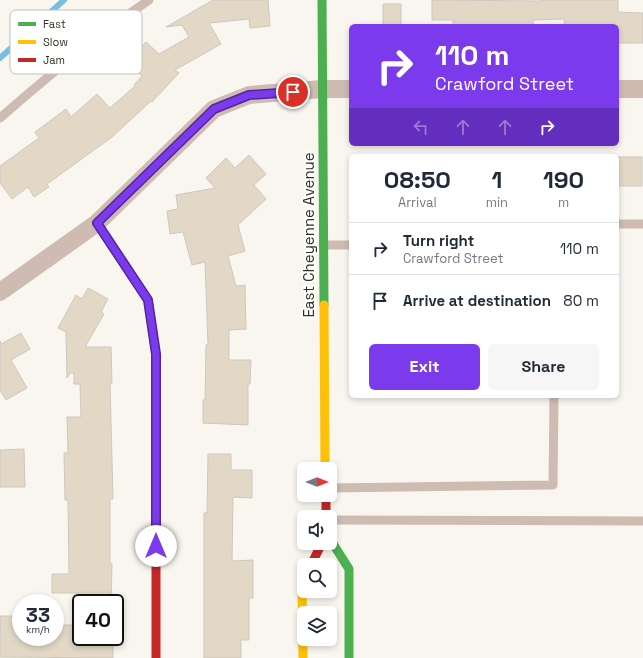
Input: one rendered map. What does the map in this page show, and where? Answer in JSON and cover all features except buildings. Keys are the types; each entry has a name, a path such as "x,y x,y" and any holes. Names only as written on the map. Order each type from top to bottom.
{"main road":[{"name":"East Cheyenne Avenue","path":"322,0 325,462"},
{"path":"97,223 148,300 156,354 156,658"},
{"path":"337,550 349,569 349,658"},
{"path":"302,598 303,658"}],"street":[{"path":"0,292 97,223 214,109 249,95 322,89 349,89"},
{"path":"619,89 643,89"}],"lane":[{"path":"134,10 149,0"},
{"path":"0,118 50,74"},
{"path":"619,224 643,224"},
{"path":"323,245 349,245"},
{"path":"337,488 553,485 554,398"},
{"path":"337,520 643,521"}],"waterway":[{"path":"53,10 64,0"},
{"path":"0,58 10,49"}],"traffic: fast":[{"path":"322,0 324,305"},
{"path":"337,550 349,569 349,658"}],"traffic: slow":[{"path":"97,223 148,300 156,354 156,480"},
{"path":"324,305 325,462"},
{"path":"302,598 303,658"}],"traffic: jam":[{"path":"156,480 156,658"},
{"path":"326,502 326,510"},
{"path":"314,558 318,550"}],"route":[{"path":"156,546 156,354 148,300 97,223 214,109 249,95 293,92"}]}
